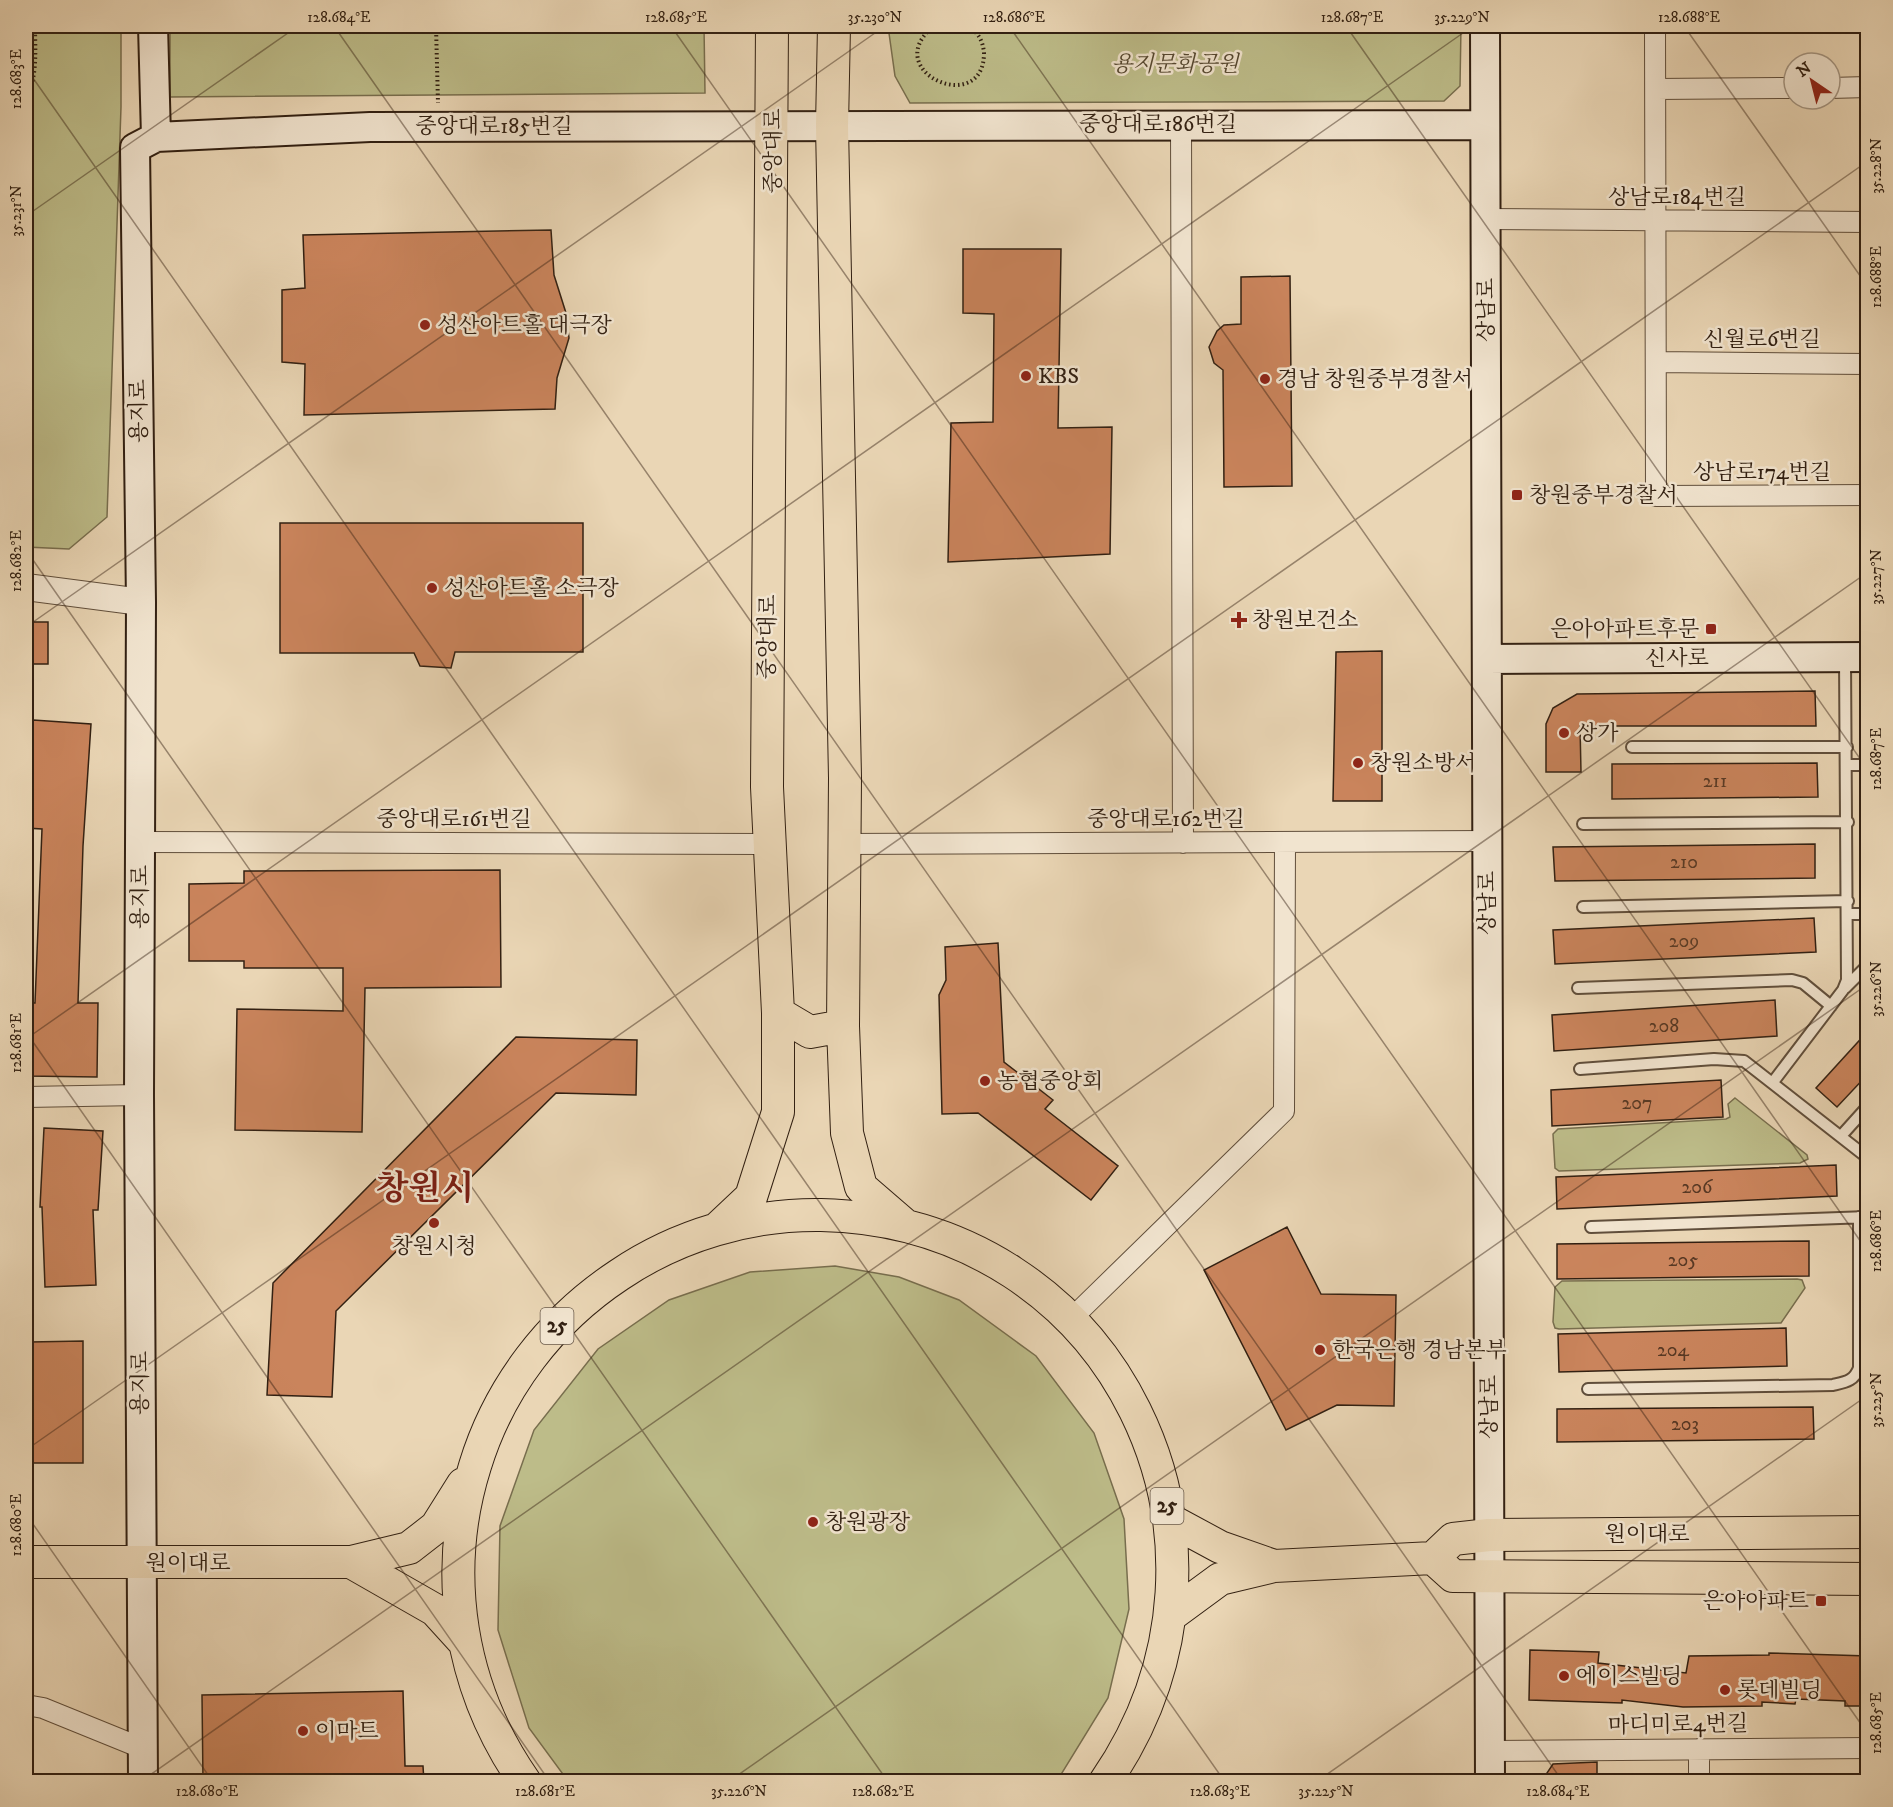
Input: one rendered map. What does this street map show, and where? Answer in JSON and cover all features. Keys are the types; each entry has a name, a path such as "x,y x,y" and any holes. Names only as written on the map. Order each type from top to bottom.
{"main road":[{"path":"153,26 156,137"},
{"name":"중앙대로","path":"716,1230 751,1197 778,1112 778,1013 768,844 774,126 772,26"},
{"path":"834,26 832,126 845,844 843,1026 847,1133 861,1187 905,1226"},
{"name":"상남로","path":"1485,26 1490,1782"},
{"name":"중앙대로186번길","path":"832,126 1485,125"},
{"name":"중앙대로185번길","path":"156,137 370,126 832,126"},
{"name":"용지로","path":"144,1782 139,1095 141,602 135,148 156,137"},
{"name":"신사로","path":"1487,658 1856,657"},
{"path":"778,1013 810,1032 843,1026"},
{"name":"25","path":"525,1782 503,1747 485,1709 465,1643 458,1581 460,1539 469,1487 485,1437 503,1401 524,1367 549,1335 577,1307 642,1260 679,1243 716,1230 763,1219 811,1215 858,1217 905,1226 960,1245 994,1262 1042,1294 1070,1320 1107,1364 1136,1412 1157,1464 1170,1520 1174,1567 1171,1615 1164,1654 1149,1701 1128,1746 1105,1782"},
{"name":"원이대로","path":"26,1562 351,1562 409,1548 436,1527 456,1498 485,1437"},
{"path":"1170,1520 1220,1547 1274,1566"},
{"name":"원이대로","path":"1868,1532 1489,1535 1453,1539 1433,1558 1453,1576 1868,1579"},
{"path":"1171,1615 1220,1579 1274,1566 1433,1558"},
{"path":"351,1562 435,1610 465,1643"}],"street":[{"path":"1655,26 1656,362"},
{"path":"1842,88 1868,87"},
{"path":"1656,89 1782,88"},
{"path":"1181,124 1183,843"},
{"name":"상남로184번길","path":"1486,219 1868,222"},
{"name":"신월로6번길","path":"1656,362 1868,364"},
{"name":"상남로174번길","path":"1656,362 1656,496 1868,495"},
{"path":"26,587 141,602"},
{"name":"중앙대로162번길","path":"845,844 1487,841"},
{"name":"중앙대로161번길","path":"140,842 768,844"},
{"path":"1070,1320 1284,1112 1285,843"},
{"path":"26,1096 139,1095"},
{"path":"26,1705 43,1708 144,1749"},
{"name":"마디미로4번길","path":"1490,1751 1868,1748"},
{"path":"1699,1749 1699,1782"}],"lane":[{"path":"1843,990 1849,966 1847,747 1856,657"},
{"path":"1632,747 1847,747"},
{"path":"1847,765 1868,765"},
{"path":"1583,824 1848,822"},
{"path":"1582,907 1848,901"},
{"path":"1848,914 1868,914"},
{"path":"1773,1082 1843,990 1868,965"},
{"path":"1578,988 1792,980 1803,983 1831,1006"},
{"path":"1580,1069 1737,1059 1752,1066 1868,1158"},
{"path":"1841,1136 1868,1106"},
{"path":"1588,1389 1833,1386 1848,1382 1856,1376 1859,1368 1863,1217 1591,1227"}],"path":[{"path":"26,98 31,88 35,64 34,26"},
{"path":"436,26 439,126"},
{"path":"934,26 920,42 920,65 926,75 946,86 968,81 981,66 983,45 979,35 968,26"}],"green space":[{"path":"26,26 121,26 121,107 107,517 69,549 26,547"},
{"path":"170,26 704,26 705,93 170,97"},
{"name":"용지문화공원","path":"888,26 1461,26 1460,86 1444,101 910,103 895,76"},
{"path":"1735,1098 1807,1155 1808,1159 1800,1163 1559,1171 1555,1168 1553,1134 1558,1129 1726,1119 1730,1117 1728,1104"},
{"name":"창원광장","path":"835,1266 899,1277 959,1300 1036,1356 1094,1433 1124,1519 1129,1609 1108,1698 1057,1781 568,1781 529,1728 498,1630 500,1526 534,1430 598,1349 669,1300 750,1272"},
{"path":"1802,1280 1805,1288 1781,1323 1559,1329 1555,1328 1553,1322 1555,1287 1562,1281"}],"building":[{"name":"성산아트홀 대극장","path":"551,230 554,275 566,313 569,338 557,378 555,409 304,415 305,364 282,362 282,290 305,288 303,235"},
{"name":"KBS","path":"963,249 1061,249 1058,428 1112,427 1110,554 948,562 951,423 993,422 994,314 963,313"},
{"name":"경남 창원중부경찰서","path":"1290,276 1292,486 1224,487 1223,370 1214,363 1209,347 1217,331 1224,325 1241,324 1241,277"},
{"name":"성산아트홀 소극장","path":"280,523 583,523 583,652 455,652 451,668 420,666 414,653 280,653"},
{"path":"26,622 48,622 48,664 26,664"},
{"name":"창원소방서","path":"1382,651 1382,801 1333,801 1336,652"},
{"name":"상가","path":"1815,691 1816,726 1580,726 1581,772 1546,772 1546,724 1553,708 1577,694"},
{"path":"33,720 91,724 83,846 78,1003 98,1003 97,1077 26,1076 26,1003 35,1003 42,829 26,828"},
{"path":"1817,763 1818,797 1612,799 1612,764"},
{"path":"1815,844 1815,878 1555,881 1553,847"},
{"path":"500,870 501,987 365,988 362,1132 235,1130 237,1009 343,1011 343,968 244,968 244,961 189,961 189,884 244,883 244,871"},
{"path":"1814,918 1816,952 1555,964 1553,930"},
{"name":"농협중앙회","path":"998,943 1004,1062 1053,1100 1045,1109 1118,1166 1091,1200 978,1113 942,1114 939,995 946,980 945,947"},
{"path":"1775,1000 1777,1036 1554,1051 1552,1015"},
{"path":"1868,1031 1868,1074 1837,1107 1816,1088"},
{"path":"516,1037 637,1040 636,1095 556,1093 336,1311 332,1397 267,1395 273,1283"},
{"path":"1721,1080 1723,1117 1552,1126 1551,1090"},
{"path":"44,1128 103,1131 98,1210 93,1210 96,1285 45,1287 42,1207 40,1207"},
{"path":"1836,1165 1837,1196 1557,1209 1556,1177"},
{"name":"한국은행 경남본부","path":"1287,1227 1321,1294 1396,1295 1394,1406 1337,1405 1286,1430 1204,1270"},
{"path":"1809,1241 1809,1276 1557,1279 1557,1244"},
{"path":"1786,1328 1787,1366 1559,1372 1558,1334"},
{"path":"83,1341 83,1463 26,1463 26,1357 29,1357 30,1342"},
{"path":"1813,1407 1814,1439 1557,1442 1557,1409"},
{"path":"1530,1650 1599,1652 1598,1663 1686,1673 1689,1656 1769,1655 1769,1653 1868,1656 1868,1706 1845,1706 1845,1701 1796,1699 1795,1704 1762,1702 1762,1706 1683,1707 1622,1700 1622,1703 1529,1700"},
{"name":"이마트","path":"403,1691 405,1766 423,1766 424,1782 203,1782 202,1695"},
{"path":"1597,1762 1597,1782 1541,1782 1553,1764"}],"place":[{"name":"성산아트홀 대극장","path":"425,325"},
{"name":"KBS","path":"1026,376"},
{"name":"경남 창원중부경찰서","path":"1265,379"},
{"name":"창원중부경찰서","path":"1517,495"},
{"name":"성산아트홀 소극장","path":"432,588"},
{"name":"창원보건소","path":"1239,620"},
{"name":"은아아파트후문","path":"1711,629"},
{"name":"상가","path":"1564,733"},
{"name":"창원소방서","path":"1358,763"},
{"name":"농협중앙회","path":"985,1081"},
{"name":"창원시청","path":"434,1223"},
{"name":"한국은행 경남본부","path":"1320,1350"},
{"name":"창원광장","path":"813,1522"},
{"name":"은아아파트","path":"1821,1601"},
{"name":"에이스빌딩","path":"1564,1676"},
{"name":"롯데빌딩","path":"1725,1690"},
{"name":"이마트","path":"303,1731"}],"district":[{"name":"창원시","path":"425,1189"}]}
